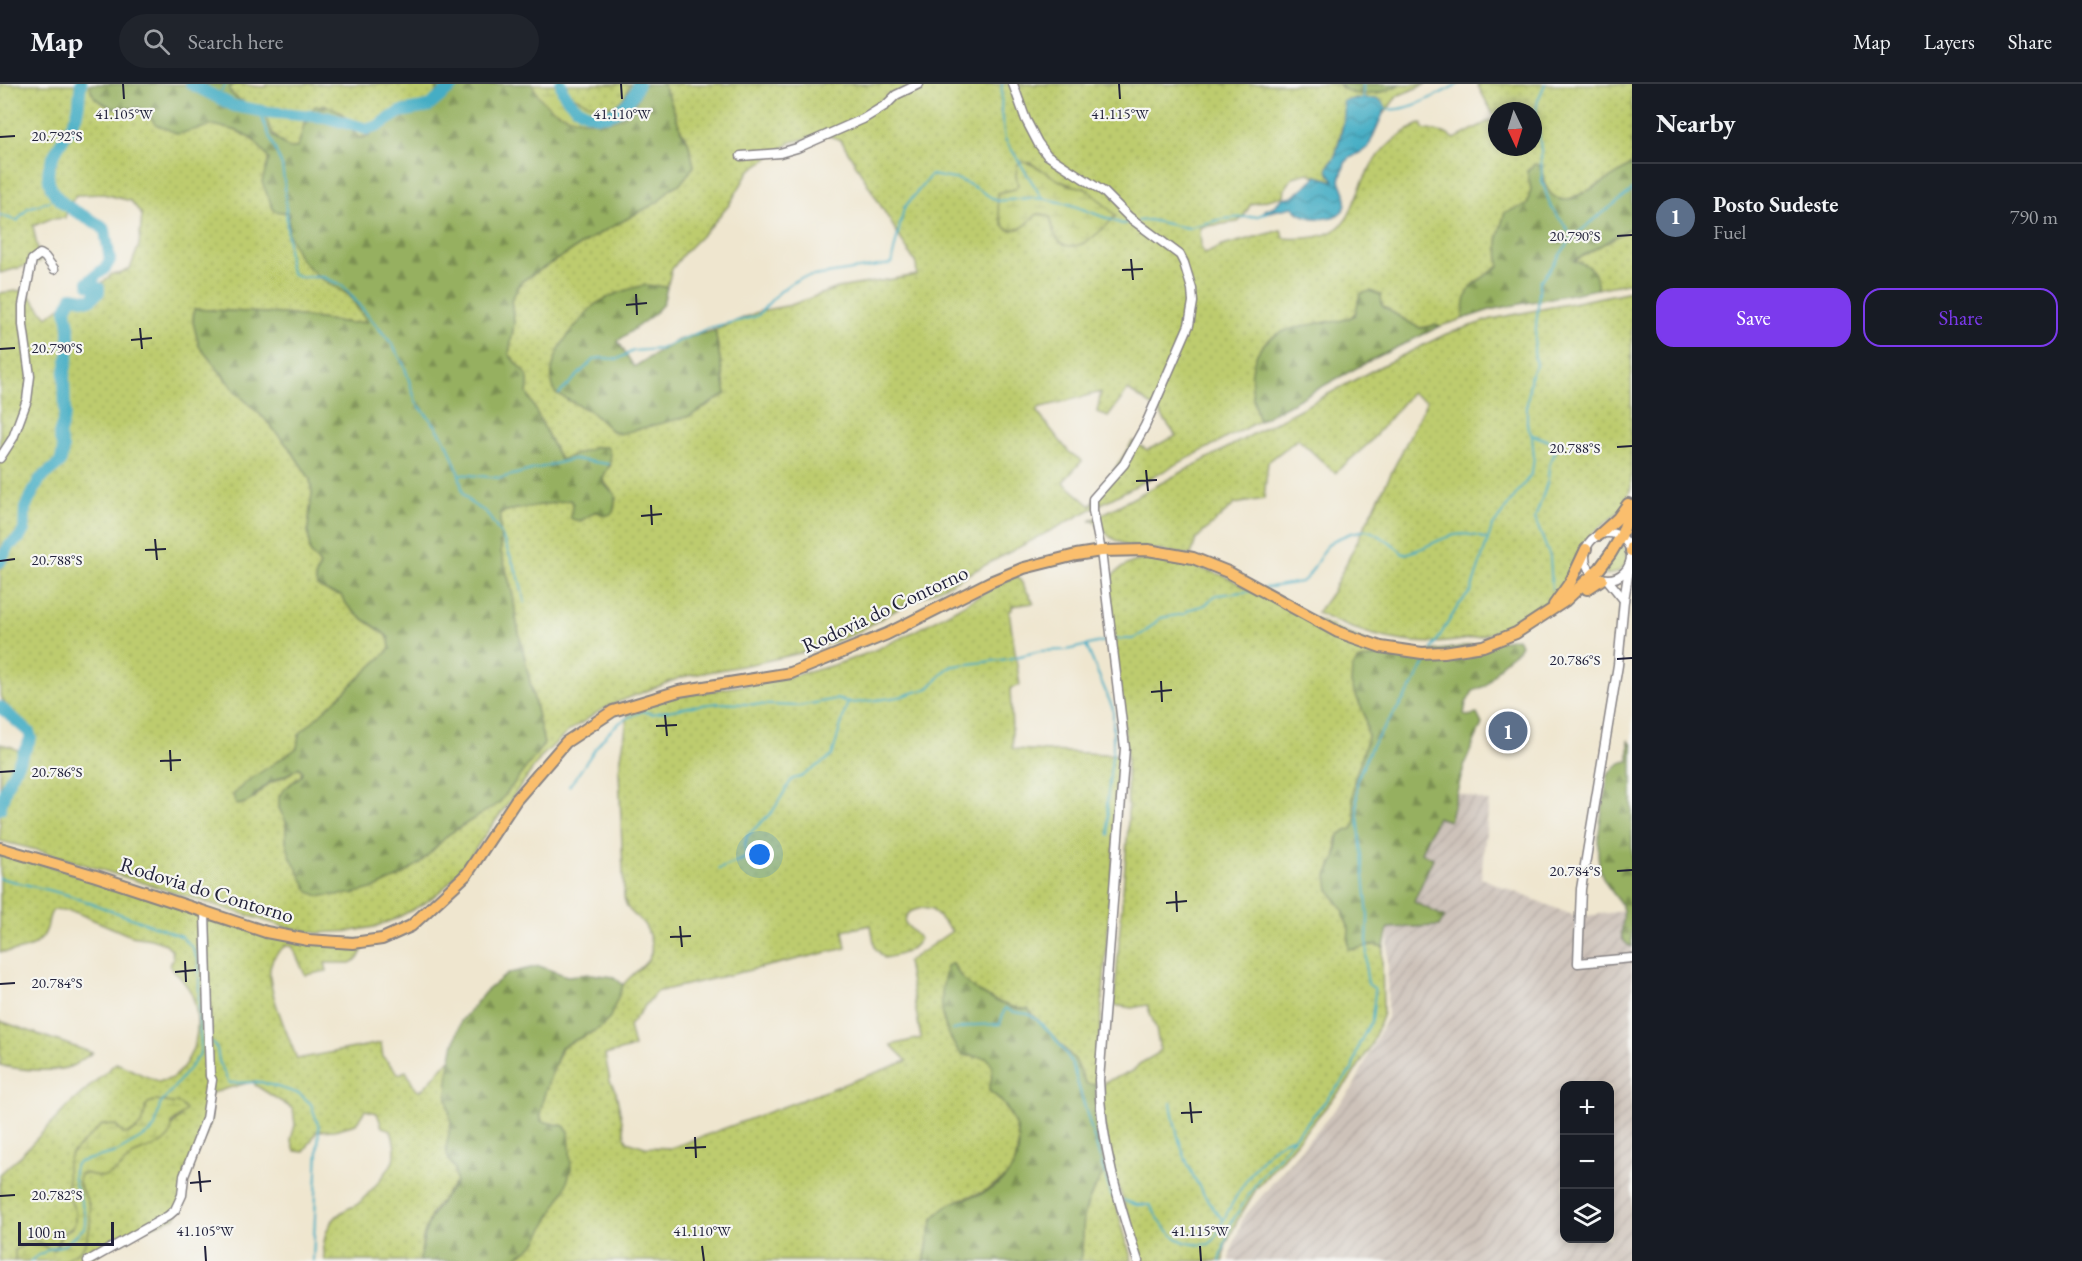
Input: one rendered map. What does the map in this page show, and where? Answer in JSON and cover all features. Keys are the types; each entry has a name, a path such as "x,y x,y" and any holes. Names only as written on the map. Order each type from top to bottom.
{"main road":[{"path":"1599,535 1618,518 1632,499"},
{"name":"Rodovia do Contorno","path":"0,848 96,876 266,932 308,940 353,943 382,939 411,926 467,874 516,800 566,742 613,711 679,691 791,674 887,634 990,582 1024,568 1101,551 1148,550 1193,558 1228,572 1338,632 1381,647 1422,653 1443,652 1483,646 1516,633 1601,578 1621,536 1632,505"},
{"path":"1546,615 1571,581 1586,549"}],"street":[{"path":"741,156 780,153 797,148 864,119 896,95 919,84"},
{"path":"1012,85 1026,120 1047,155 1104,192 1129,217 1179,255 1184,263 1192,289 1193,302 1189,325 1145,426 1124,464 1093,499 1125,748 1099,1080 1100,1115 1109,1163 1125,1224 1138,1261"},
{"path":"0,458 13,438 27,400 30,384 23,314 24,296 32,261 40,254 54,269"},
{"path":"1624,600 1586,564 1586,549 1589,543 1599,535 1612,533 1621,536 1631,549 1618,665 1581,889 1578,963 1632,958"},
{"path":"1601,578 1616,578 1622,575 1630,563"},
{"path":"88,1261 168,1216 175,1210 182,1195 184,1176 206,1119 212,1080 210,1076 205,913"}],"shaded area":[{"path":"1384,771 1489,802 1481,878 1577,917 1632,910 1632,1261 1230,1261 1243,1218 1353,1088 1387,1017 1389,898"}],"green space":[{"path":"0,84 90,84 96,97 103,104 112,108 141,110 153,118 219,126 249,137 261,147 276,173 290,213 288,222 318,277 349,295 367,322 349,323 284,314 194,309 193,321 199,346 236,392 265,419 291,450 310,479 312,493 308,529 310,552 320,565 315,578 328,592 341,595 351,609 389,638 390,649 299,741 297,748 286,757 254,799 265,786 298,767 302,771 301,776 289,785 279,808 286,821 286,841 375,888 421,862 449,834 477,817 544,744 517,624 513,595 501,552 500,515 506,511 570,500 573,501 572,519 581,521 596,511 613,513 616,497 603,480 605,472 611,465 596,447 561,461 527,393 526,375 509,354 514,323 511,300 522,281 595,236 658,202 671,188 681,183 694,166 688,141 681,131 662,84 1339,84 1342,89 1378,94 1400,84 1426,84 1397,96 1385,113 1386,107 1369,99 1354,99 1346,112 1335,156 1329,164 1335,182 1308,173 1293,177 1285,189 1284,196 1251,204 1238,222 1200,227 1201,248 1205,254 1222,246 1281,230 1284,238 1314,237 1332,231 1346,219 1364,178 1375,160 1399,136 1422,123 1423,129 1444,133 1455,139 1488,122 1488,156 1542,156 1542,102 1488,102 1488,105 1477,84 1632,84 1632,164 1588,191 1564,200 1550,193 1543,178 1542,167 1535,164 1527,171 1531,189 1527,205 1505,212 1498,237 1499,266 1472,286 1466,297 1463,319 1441,326 1419,328 1382,306 1381,295 1358,300 1355,314 1350,318 1338,322 1317,323 1254,405 1259,421 901,607 856,633 809,651 682,677 598,712 569,731 542,756 458,873 443,889 425,903 395,919 374,927 352,931 318,933 285,927 41,851 0,841 0,744 19,751 20,756 29,753 34,735 29,726 11,713 0,696 0,293 25,290 47,317 71,299 84,299 112,274 119,274 130,269 139,245 142,215 131,201 103,194 76,195 67,209 65,218 50,219 33,226 40,262 0,273","holes":["824,134 841,140 916,264 917,275 838,288 791,305 760,311 715,330 726,394 612,431 591,411 567,400 594,305 629,290 667,287 672,269 729,205 749,171 792,142","1030,162 1056,179 1085,188 1053,228 1050,217 1041,214 1035,215 1029,222 1003,226 997,193 1015,189 1018,186 1016,175","1128,390 1157,409 1176,436 1147,450 1133,441 1091,506 1063,482 1082,461 1069,452 1037,412 1038,408 1101,392 1097,412 1108,417"]},
{"path":"90,84 235,84 230,87 230,92 236,98 264,113 273,136 290,149 298,147 306,118 315,106 328,106 336,109 346,118 357,136 368,137 374,131 378,121 407,116 423,110 435,96 438,84 532,84 536,90 575,119 601,122 636,100 640,93 633,87 637,84 662,84 681,131 688,141 694,166 681,183 671,188 658,202 595,236 522,281 511,300 514,323 509,354 526,374 527,393 560,460 596,447 607,447 610,462 603,481 616,497 613,513 605,516 596,511 577,521 570,517 573,503 570,500 506,511 500,515 501,552 513,595 517,624 544,744 499,803 449,834 421,862 403,875 375,888 352,894 319,896 309,892 290,856 286,841 286,822 279,808 279,797 283,790 301,776 302,771 299,767 263,787 251,800 236,805 233,795 246,782 297,748 299,734 390,649 389,638 351,609 341,595 317,586 315,578 320,565 310,552 308,529 312,493 310,479 291,450 265,419 236,392 199,346 193,322 194,309 284,314 349,323 367,322 349,295 318,277 299,257 288,233 289,213 274,211 262,182 269,159 254,140 238,131 213,125 178,134 155,124 148,113 140,108 112,108 95,98"},
{"path":"235,84 265,87 267,84 438,84 435,95 425,109 409,116 390,119 372,133 359,138 352,134 342,116 324,104 306,118 298,147 290,149 279,141 259,115 230,92 230,87"},
{"path":"532,84 562,84 562,91 601,106 619,103 630,84 637,84 633,87 640,93 632,110 623,116 613,120 588,121 553,109 541,99"},
{"path":"562,84 630,84 619,103 610,107 601,107 561,91"},
{"path":"1339,84 1400,84 1386,91 1360,95 1345,90"},
{"path":"1021,162 1037,167 1064,183 1087,190 1116,216 1097,235 1072,246 1064,245 1057,239 1050,217 1040,214 1021,228 1008,230 998,208 997,193 1015,189 1018,185 1017,165"},
{"path":"1535,164 1543,166 1543,178 1550,193 1564,200 1588,191 1632,164 1632,227 1574,261 1592,269 1596,277 1597,289 1490,310 1463,319 1468,291 1499,266 1498,237 1505,212 1527,205 1531,189 1527,171"},
{"path":"1632,227 1632,282 1597,289 1597,284 1573,262"},
{"path":"645,285 667,287 663,304 654,314 618,341 634,367 678,340 715,330 726,394 690,416 619,434 612,431 590,411 555,393 552,383 553,363 567,336 594,306 626,290"},
{"path":"1370,291 1381,295 1382,306 1414,325 1421,328 1441,326 1371,360 1259,421 1253,398 1252,375 1254,363 1264,344 1274,336 1288,330 1350,318 1355,315 1360,294"},
{"path":"1632,291 1631,487 1627,499 1621,510 1587,539 1571,576 1558,592 1536,610 1497,630 1472,638 1446,642 1420,642 1368,633 1317,613 1332,592 1427,401 1411,393 1368,444 1335,473 1298,439 1268,462 1264,499 1235,504 1196,539 1191,555 1127,546 1110,537 1094,521 1090,521 1375,369 1446,334 1492,319"},
{"path":"1622,543 1628,556 1622,569 1611,574 1601,573"},
{"path":"1151,559 1185,564 1225,576 1261,596 1392,652 1358,661 1358,700 1365,716 1368,737 1354,782 1353,800 1356,821 1352,829 1337,838 1336,857 1331,865 1334,898 1344,911 1349,928 1348,944 1354,950 1368,944 1384,947 1382,955 1383,1013 1371,1046 1351,1078 1256,1189 1225,1247 1224,1261 1143,1261 1109,1158 1102,1109 1104,1082 1133,1071 1139,1064 1160,1050 1156,1029 1147,1005 1132,1008 1114,1005 1128,828 1127,756 1108,581 1117,571 1127,565"},
{"path":"1017,575 1034,603 1012,606 1012,610 1009,611 1020,685 1010,689 1013,749 1121,755 1096,1085 1086,1084 1075,1060 1028,1009 1004,1004 979,992 964,981 955,967 945,973 943,1020 962,1055 987,1058 990,1062 992,1073 989,1090 1000,1098 1014,1122 1019,1141 1014,1169 1001,1181 983,1192 958,1200 933,1218 924,1261 513,1261 528,1250 564,1126 541,1121 544,1094 562,1047 604,1024 624,984 650,956 650,938 647,930 629,909 624,897 619,770 629,708 652,701 802,674 849,660 914,632","holes":["922,908 932,910 952,931 907,962 921,1038 891,1045 907,1061 671,1148 645,1147 627,1141 605,1055 634,1047 629,1026 656,992 846,948 843,931 871,925 875,948 884,958 900,954 909,950 920,939 905,923 908,914"]},
{"path":"1517,638 1521,645 1518,650 1504,661 1485,686 1473,691 1466,703 1464,714 1467,716 1477,714 1482,724 1465,763 1449,821 1437,817 1421,852 1433,858 1414,902 1445,917 1439,926 1388,928 1384,947 1374,945 1348,949 1349,928 1344,911 1329,890 1327,875 1336,857 1339,834 1352,829 1356,821 1353,800 1354,782 1368,737 1365,716 1351,684 1352,668 1358,661 1392,652 1413,654"},
{"path":"1629,741 1632,745 1632,947 1623,940 1623,910 1603,878 1598,854 1608,775 1615,767 1629,761"},
{"path":"0,851 282,937 363,940 364,947 358,959 350,963 325,963 327,971 305,975 292,946 285,946 272,961 271,984 278,1011 297,1059 381,1043 383,1057 399,1074 406,1071 419,1091 451,1058 447,1097 451,1123 448,1158 455,1169 456,1182 432,1212 423,1237 420,1261 325,1261 324,1245 330,1224 340,1213 363,1199 394,1159 395,1148 391,1130 382,1127 377,1113 365,1110 356,1124 334,1130 317,1131 304,1152 295,1151 291,1139 295,1125 293,1109 255,1085 254,1081 208,1094 210,1122 205,1136 185,1170 184,1197 175,1218 121,1237 88,1261 64,1261 81,1250 89,1232 90,1210 80,1186 80,1174 87,1173 103,1177 111,1174 136,1153 159,1144 181,1117 145,1107 143,1121 137,1129 123,1134 118,1128 102,1125 72,1154 68,1195 75,1211 75,1223 72,1228 61,1234 55,1250 46,1248 39,1242 29,1243 15,1250 15,1261 0,1261 0,1174 70,1104 116,1063 159,1081 172,1078 183,1068 190,1054 195,1042 197,1024 192,995 169,965 173,959 172,950 166,944 131,936 75,912 53,910 40,941 21,950 0,952"},
{"path":"952,963 962,978 979,992 1004,1004 1028,1009 1075,1060 1086,1084 1096,1085 1096,1125 1106,1169 1085,1211 1080,1261 924,1261 935,1217 945,1207 983,1193 1007,1176 1016,1160 1019,1141 1012,1119 1003,1103 989,1091 993,1073 990,1062 987,1058 962,1055 949,1035 942,1013 942,990 947,966"},
{"path":"539,966 567,976 591,974 614,977 623,985 610,1017 600,1028 561,1047 544,1094 541,1121 564,1126 569,1131 571,1169 565,1189 537,1241 513,1261 420,1261 427,1226 456,1182 455,1169 448,1158 446,1148 451,1123 447,1097 453,1047 461,1021 485,992 502,978 510,973"},
{"path":"0,1021 92,1053 72,1066 57,1070 0,1065"},
{"path":"156,1101 180,1104 186,1110 172,1123 171,1133 165,1141 136,1153 118,1170 107,1176 80,1174 78,1182 88,1201 90,1216 89,1232 81,1250 64,1261 15,1261 15,1250 32,1240 55,1250 62,1234 72,1228 75,1223 75,1211 68,1195 67,1164 71,1154 102,1125 115,1125 123,1134 135,1131 142,1123 148,1103"},
{"path":"1106,1169 1132,1261 1080,1261 1085,1211"}],"water":[{"path":"1379,99 1386,107 1368,148 1345,163 1340,180 1346,196 1344,210 1331,217 1323,218 1306,216 1293,207 1264,213 1283,198 1294,196 1317,176 1334,181 1327,170 1335,155 1341,134 1344,120 1343,101"}],"waterway":[{"path":"0,562 9,546 20,537 24,530 25,508 40,479 61,460 63,449 59,435 65,414 64,376 69,350 66,309 72,297 90,300 99,292 99,288 89,285 88,282 105,268 110,260 105,230 64,204 51,188 48,178 53,157 76,116 81,84"},
{"path":"191,84 234,106 267,112 325,117 367,129 376,127 400,112 428,107 455,84"},
{"path":"216,98 226,84"},
{"path":"561,84 566,97 576,107 595,115 613,113 621,109 634,94 638,84"},
{"path":"1002,84 1001,113 1005,139 1042,198"},
{"path":"1363,84 1363,102"},
{"path":"1384,109 1413,105 1459,84"},
{"path":"1545,84 1536,110 1542,181 1551,207 1574,238"},
{"path":"259,111 282,166 291,273 300,277 323,277 343,286 392,344 404,365 416,402 448,445 459,474 463,494 472,504 486,512 502,536 519,578 525,603"},
{"path":"559,394 593,360 618,359 633,351 660,349 709,328 757,316 782,290 801,278 891,264 904,208 931,175 960,180 997,201 1046,199 1069,204 1122,224 1132,222"},
{"path":"1432,649 1458,606 1471,591 1492,527 1532,473 1534,457 1532,436 1527,424 1527,404 1531,374 1536,366 1534,351 1540,281 1572,239 1632,190"},
{"path":"0,215 17,221 28,208 50,201 56,195"},
{"path":"1138,221 1149,220 1187,228 1222,219 1258,216 1267,212"},
{"path":"1533,435 1549,441 1555,452 1549,465 1548,480 1535,519 1550,557 1552,589"},
{"path":"459,474 501,478 573,459 608,464"},
{"path":"1264,588 1301,582 1307,578 1332,541 1351,533 1367,530 1372,532 1390,542 1403,554 1461,534 1486,539"},
{"path":"1115,639 1133,639 1145,632 1160,618 1184,614 1190,609 1205,605 1216,595 1253,591"},
{"path":"569,786 606,735 622,721 643,711 652,714 718,703 799,706 836,699 854,703 899,697 929,688 947,669 953,666 1008,659 1040,651 1067,650 1109,640"},
{"path":"1086,645 1113,709 1113,748 1107,802 1109,835"},
{"path":"1220,1261 1231,1223 1258,1180 1352,1070 1359,1044 1372,1020 1375,992 1374,988 1368,984 1366,971 1368,916 1357,806 1357,780 1372,745 1411,689 1428,657"},
{"path":"719,869 746,858 747,836 773,811 792,779 801,777 832,756 848,701"},
{"path":"0,707 29,732 31,738 7,785 0,809"},
{"path":"0,878 68,895 181,936 192,947 199,963 201,1047 199,1056 160,1105 155,1127 150,1133 117,1152 76,1164 74,1179 84,1212 84,1228 64,1245 49,1249 30,1261"},
{"path":"953,1030 975,1025 1000,1024 1005,1008 1028,1014 1046,1029 1072,1064 1111,1195 1115,1197"},
{"path":"212,1042 217,1049 219,1061 229,1083 261,1082 300,1094 311,1104 319,1127 313,1261"},
{"path":"1171,1103 1182,1150 1188,1165 1203,1194 1223,1220"},
{"path":"1123,1200 1137,1205 1150,1205 1161,1222 1180,1240 1188,1243 1209,1244 1214,1240 1236,1197 1257,1166 1280,1143 1292,1138"}],"place":[{"name":"Posto Sudeste","path":"1508,731"}]}
